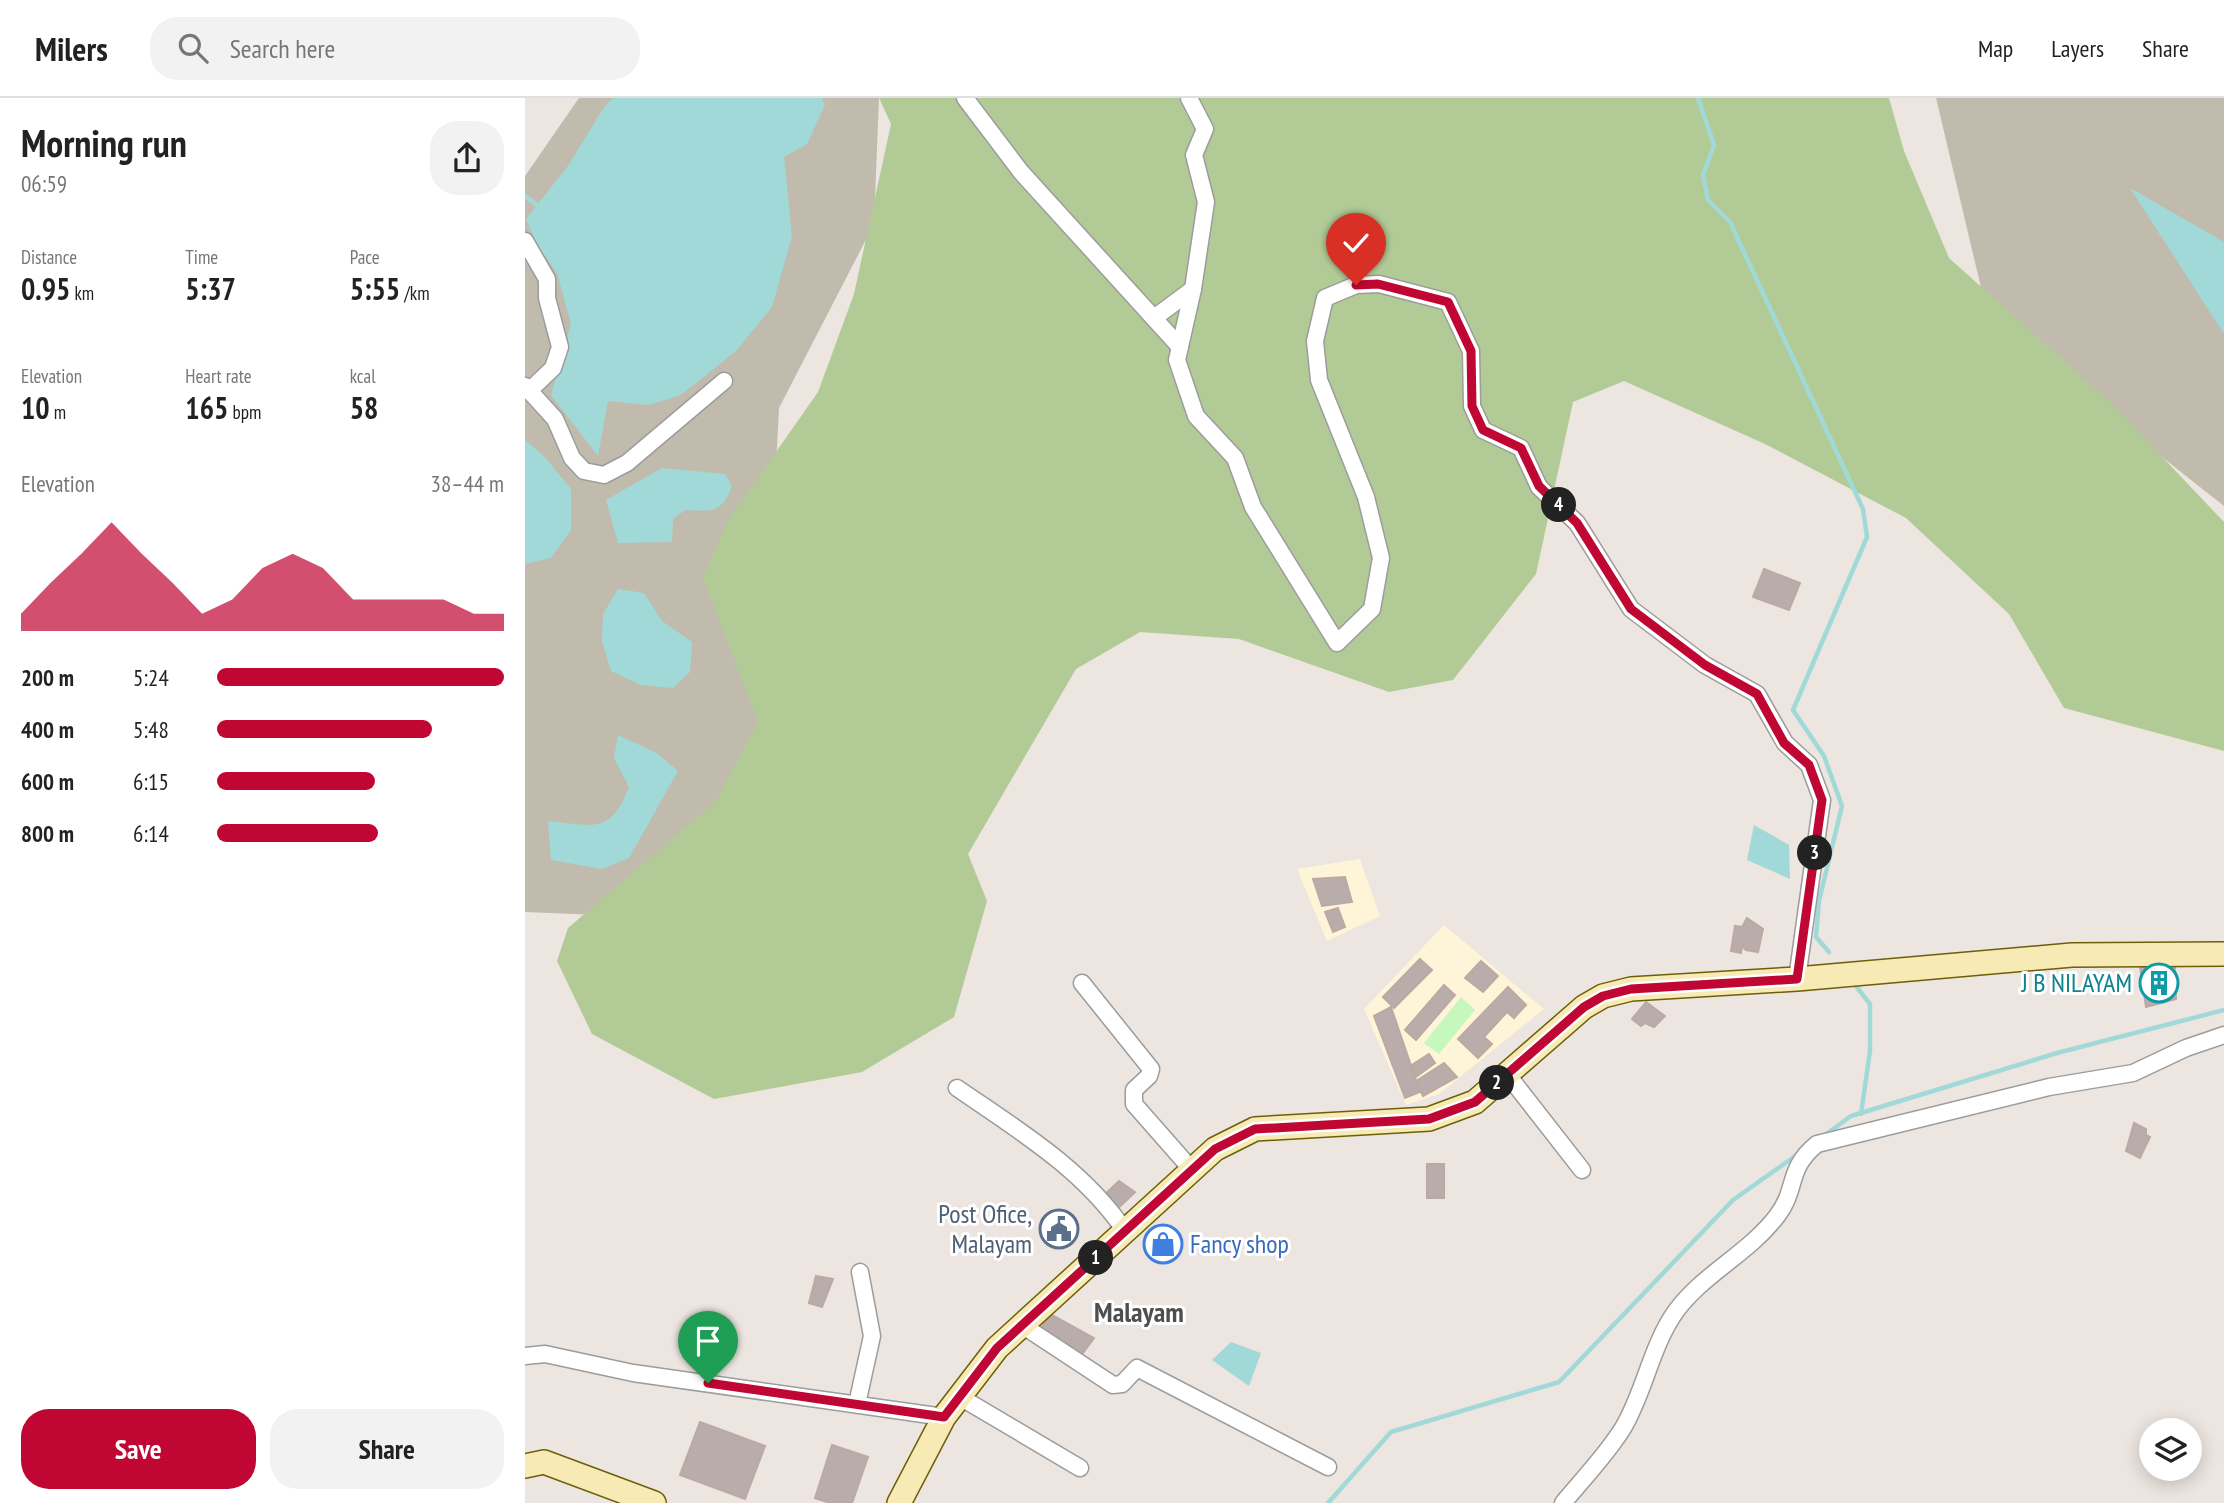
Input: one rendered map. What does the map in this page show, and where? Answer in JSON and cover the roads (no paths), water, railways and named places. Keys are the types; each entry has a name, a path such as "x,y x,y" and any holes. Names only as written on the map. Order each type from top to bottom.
{"main road":[{"path":"899,1503 944,1417 997,1348 1215,1149 1255,1129 1429,1119 1475,1102 1584,1007 1603,996 1631,989 1797,979 2072,955 2224,954"},
{"path":"525,1466 544,1462 654,1503"}],"street":[{"path":"965,98 1021,172 1179,347"},
{"path":"1189,98 1205,129 1194,155 1206,202 1193,289 1177,360 1196,416 1235,458 1253,507 1337,643 1372,609 1381,558 1366,497 1319,380 1315,341 1325,298 1356,285 1378,284 1448,302 1471,351 1472,406 1483,430 1521,448 1539,486 1577,523 1631,609 1705,665 1757,694 1784,743 1809,765 1822,800 1797,979"},
{"path":"525,241 547,279 547,298 560,347 553,368 527,388 555,419 572,458 584,471 604,475 627,463 724,381"},
{"path":"525,276 542,270"},
{"path":"1154,318 1193,289"},
{"path":"1082,983 1151,1069 1149,1076 1134,1090 1134,1104 1192,1170"},
{"path":"1563,1503 1623,1428 1655,1350 1677,1310 1712,1276 1766,1231 1787,1203 1792,1179 1802,1156 1817,1144 2049,1087 2133,1073 2186,1048 2224,1035"},
{"path":"1507,1074 1582,1170"},
{"path":"957,1088 1083,1179 1107,1204 1125,1231"},
{"path":"857,1404 872,1336 860,1272"},
{"path":"1022,1325 1114,1385 1122,1384 1137,1368 1328,1466"},
{"path":"525,1356 545,1354 632,1373 944,1417"},
{"path":"960,1397 1080,1468"}],"water":[{"path":"613,98 822,98 825,105 807,144 784,157 792,236 772,307 736,351 681,395 648,405 608,401 598,456 551,395 571,324 557,273 538,246 526,219 568,166 604,107"},
{"path":"2130,188 2224,242 2224,334"},
{"path":"525,440 544,456 571,489 571,530 551,558 525,564"},
{"path":"662,468 725,474 732,486 724,502 715,509 685,510 673,519 672,542 618,543 606,500"},
{"path":"618,589 644,593 662,621 692,642 690,672 673,688 641,685 611,671 602,641 603,614"},
{"path":"618,735 657,753 678,771 629,858 602,869 551,860 548,821 598,824 615,814 622,803 629,787 614,758"},
{"path":"1754,825 1789,845 1790,879 1747,860"},
{"path":"1231,1342 1261,1353 1249,1386 1212,1360"}],"waterway":[{"path":"1698,98 1714,145 1703,175 1708,200 1730,222 1863,509 1867,537 1793,710 1824,756 1842,806 1819,901 1816,937 1829,952"},
{"path":"525,196 537,205"},
{"path":"1852,981 1870,1004 1870,1051 1861,1114"},
{"path":"1825,1135 1851,1116 2057,1053 2224,1010"},
{"path":"1328,1503 1391,1432 1559,1382 1733,1200 1798,1154"}],"place":[{"name":"J B NILAYAM","path":"2159,983"},
{"name":"Post Ofice, Malayam","path":"1059,1229"},
{"name":"Fancy shop","path":"1163,1244"}],"district":[{"name":"Malayam","path":"1139,1312"}]}
